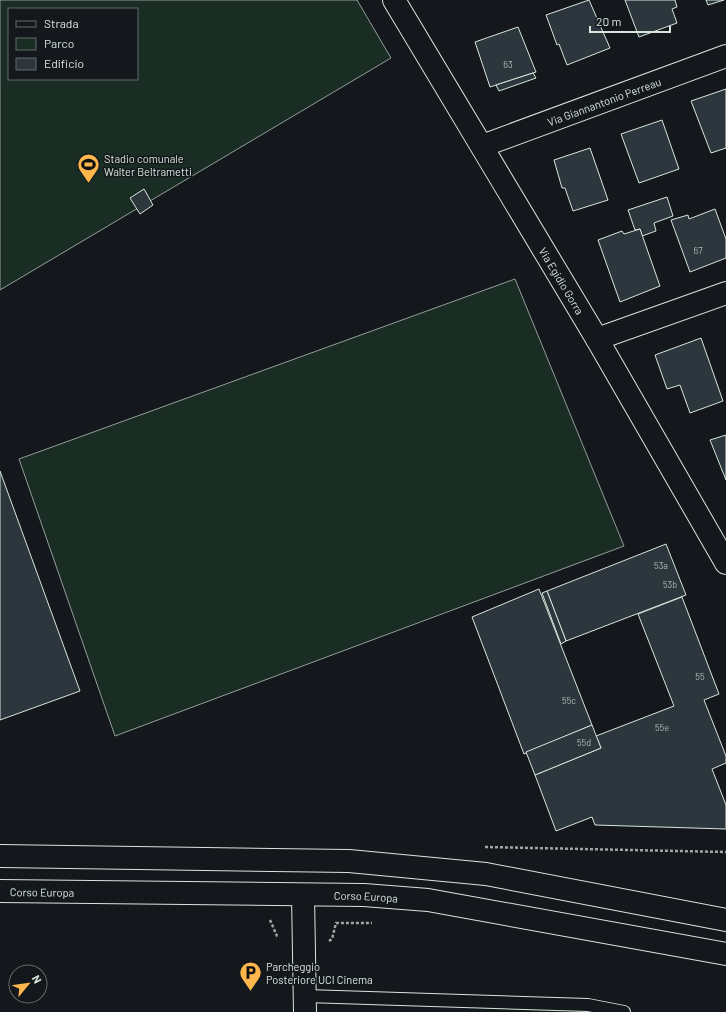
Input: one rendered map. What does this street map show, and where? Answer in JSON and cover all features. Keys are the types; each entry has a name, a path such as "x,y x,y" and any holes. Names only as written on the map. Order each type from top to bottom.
{"main road":[{"name":"Via Egidio Gorra","path":"394,0 723,551"},
{"name":"Via Giannantonio Perreau","path":"482,146 726,56"},
{"path":"597,339 726,293"},
{"path":"0,856 349,861 486,874 726,920"},
{"name":"Corso Europa","path":"0,891 364,895 428,900 726,954"},
{"path":"303,895 305,1004"}],"lane":[{"path":"305,1004 588,1005 624,1012"}],"path":[{"path":"327,942 332,939 336,923 342,922"}],"green space":[{"name":"Stadio comunale Walter Beltrametti","path":"0,0 357,0 391,58 0,290"},
{"path":"515,279 624,546 115,736 19,459"}],"building":[{"path":"589,0 610,48 567,65 559,44 557,45 546,15"},
{"path":"625,0 675,0 677,7 672,9 677,23 639,37"},
{"path":"706,0 724,0 708,5"},
{"path":"518,27 536,72 490,87 475,42"},
{"path":"533,73 536,78 499,91 496,85"},
{"path":"726,89 726,148 711,153 691,101"},
{"path":"662,120 679,169 639,183 621,134"},
{"path":"590,148 608,200 573,211 565,188 562,188 554,160"},
{"path":"144,189 153,205 140,214 130,198"},
{"path":"667,197 673,216 654,223 656,231 642,236 640,229 635,230 628,210"},
{"path":"715,209 726,239 726,258 690,272 671,220 688,215 689,219"},
{"path":"640,229 660,286 620,302 598,240 622,231 624,234"},
{"path":"701,338 723,401 690,413 680,385 667,389 655,355"},
{"path":"726,435 726,480 710,440"},
{"path":"0,471 80,691 0,720"},
{"path":"666,544 686,595 566,641 547,591"},
{"path":"539,589 592,725 524,754 472,617"},
{"path":"547,591 566,641 561,644 542,593"},
{"path":"682,597 719,694 704,700 726,756 726,763 712,769 726,805 726,829 595,825 592,817 556,831 535,775 601,748 596,736 674,706 638,614"},
{"path":"592,725 601,748 535,775 526,752"}],"place":[{"name":"Stadio comunale Walter Beltrametti","path":"89,184"},
{"name":"Parcheggio Posteriore UCI Cinema","path":"251,992"}]}
